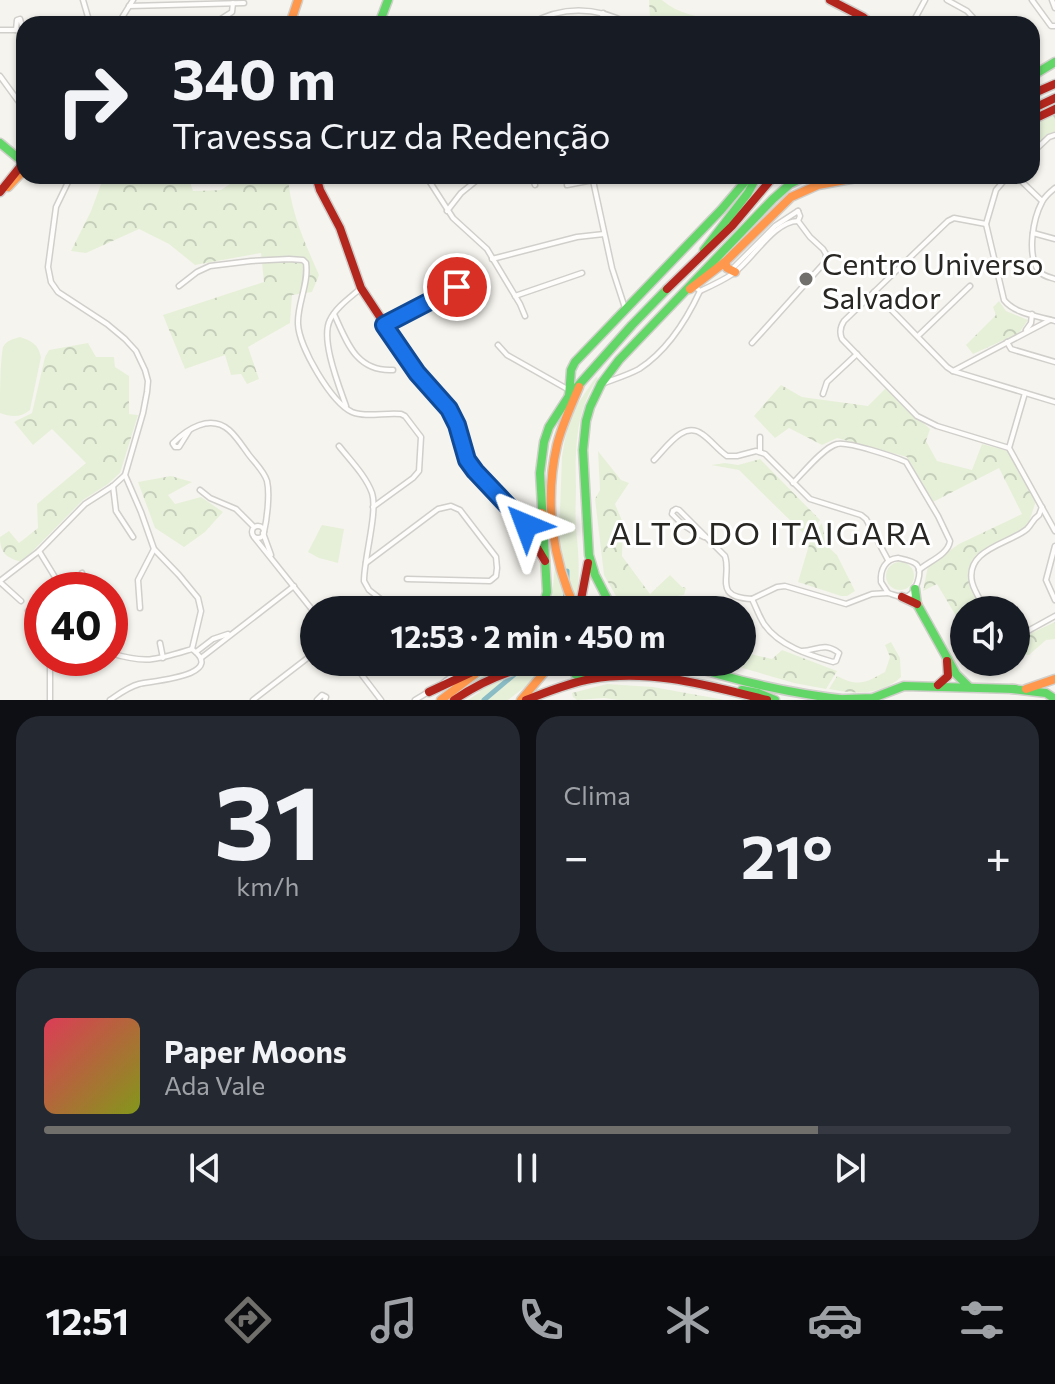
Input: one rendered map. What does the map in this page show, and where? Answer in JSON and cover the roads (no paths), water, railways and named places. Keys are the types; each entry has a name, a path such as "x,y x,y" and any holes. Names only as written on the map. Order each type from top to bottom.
{"main road":[{"path":"830,0 861,16"},
{"path":"0,143 16,156"},
{"path":"0,194 16,173"},
{"path":"0,194 16,178"},
{"path":"319,184 341,231 361,288 417,373 449,409 467,460 521,521 545,561"},
{"path":"569,393 572,366 712,221 743,184"},
{"path":"703,253 753,184"},
{"path":"546,596 540,473 544,442 556,415 569,393 768,184"},
{"path":"582,596 589,555 584,435 590,407 601,384 619,360 790,184"},
{"path":"678,300 725,262 791,197 823,184"},
{"path":"725,262 727,268 733,271"},
{"path":"570,596 558,568 552,485 556,448 581,383"},
{"path":"521,521 535,527 543,511"},
{"path":"589,555 606,596"},
{"path":"915,589 917,604 946,658 969,687"},
{"path":"902,597 917,604"},
{"path":"938,686 948,676 946,658"},
{"path":"523,700 585,680 621,675 713,686 765,697"},
{"path":"429,692 463,676"},
{"path":"441,700 473,676"},
{"path":"454,700 496,676"},
{"path":"523,700 541,676"},
{"path":"578,676 585,680"},
{"path":"669,676 775,700"},
{"path":"727,676 788,691 850,700"},
{"path":"841,699 873,698 904,686 1030,689 1055,679"},
{"path":"1012,689 1052,696"}],"street":[{"path":"123,16 133,0"},
{"path":"947,0 972,16"},
{"path":"1032,0 1054,28"},
{"path":"1052,0 1055,8"},
{"path":"226,16 232,12 233,3"},
{"path":"129,6 244,3"},
{"path":"546,16 562,11 585,10 610,16"},
{"path":"0,30 16,30"},
{"path":"0,76 16,98"},
{"path":"21,601 0,581 39,551 85,504 125,475 146,401 148,381 144,365 125,339 58,292 51,282 48,272 56,207 67,184"},
{"path":"431,184 456,222 483,245 525,316"},
{"path":"447,211 472,184"},
{"path":"593,184 615,280 625,308"},
{"path":"1002,184 994,195 986,224 1004,300 1014,309 1052,321"},
{"path":"1024,184 1042,201"},
{"path":"1055,188 1042,201 1032,246 1038,270 1055,279"},
{"path":"733,271 775,226 798,211 798,221"},
{"path":"986,224 954,218 948,221 841,326 840,335 925,421 1009,448 1055,531"},
{"path":"601,384 632,373 655,356 677,332 696,288 719,281 778,229 791,221 798,221"},
{"path":"752,343 825,262 823,249 798,221"},
{"path":"1033,233 1055,239"},
{"path":"492,259 577,237 604,234"},
{"path":"179,286 210,266 289,259 306,263 298,324 311,360 331,391 346,408 358,414 405,416 421,437 417,475 373,507"},
{"path":"515,296 582,273"},
{"path":"918,336 970,286"},
{"path":"384,325 457,287"},
{"path":"346,408 327,338 328,325 334,314 361,288"},
{"path":"874,292 953,371 1055,402"},
{"path":"334,314 360,360 376,370 393,370"},
{"path":"1024,332 1031,323 1032,314"},
{"path":"953,371 1024,332 1052,321"},
{"path":"1007,342 1011,349 1055,362"},
{"path":"498,345 507,355 569,393"},
{"path":"823,394 827,382 857,354"},
{"path":"1009,448 1025,393"},
{"path":"183,438 191,429 218,424 235,436 264,474 268,487 264,532 261,537 254,537"},
{"path":"654,460 688,430 700,432 727,456 765,454 810,499 866,519 888,560"},
{"path":"760,437 760,452"},
{"path":"793,483 838,444 848,444 906,462 950,537 949,548 919,570"},
{"path":"339,446 372,495 364,576 366,586 378,596"},
{"path":"125,475 154,549 198,598 201,611 194,650 200,658"},
{"path":"113,486 116,511 133,537"},
{"path":"200,490 210,498 236,509 256,527 262,528 272,557"},
{"path":"366,563 438,509 447,506 460,510 497,562 496,576 490,581 407,579"},
{"path":"978,596 972,584 972,573 978,558 1029,527 1042,507"},
{"path":"706,537 691,530 673,515 673,511 679,510 706,537 726,560 725,581 729,591 736,596"},
{"path":"266,513 252,533 302,596"},
{"path":"1039,515 1047,516"},
{"path":"1055,546 1046,580 1055,600"},
{"path":"140,608 138,580 154,549"},
{"path":"39,551 52,572"},
{"path":"867,595 888,593 908,596 915,589 919,570 916,563 898,558 884,564 882,586 888,593"},
{"path":"756,597 785,586 846,604 867,595 881,578"},
{"path":"110,700 137,684 163,681 198,669 200,658 294,586"},
{"path":"756,607 767,628 785,642 802,651 835,662 839,653 822,646 802,651"},
{"path":"1030,630 1055,616"},
{"path":"128,657 141,660 163,658 194,650 234,631"},
{"path":"160,643 163,658"},
{"path":"253,700 300,664"},
{"path":"50,676 50,700"},
{"path":"363,676 381,699"},
{"path":"415,700 451,676"},
{"path":"317,700 322,695 326,697 325,700"}],"waterway":[{"path":"566,596 567,571"},
{"path":"484,700 512,676"}],"place":[{"name":"Centro Universo Salvador","path":"806,279"}],"district":[{"name":"ALTO DO ITAIGARA","path":"771,532"}]}
